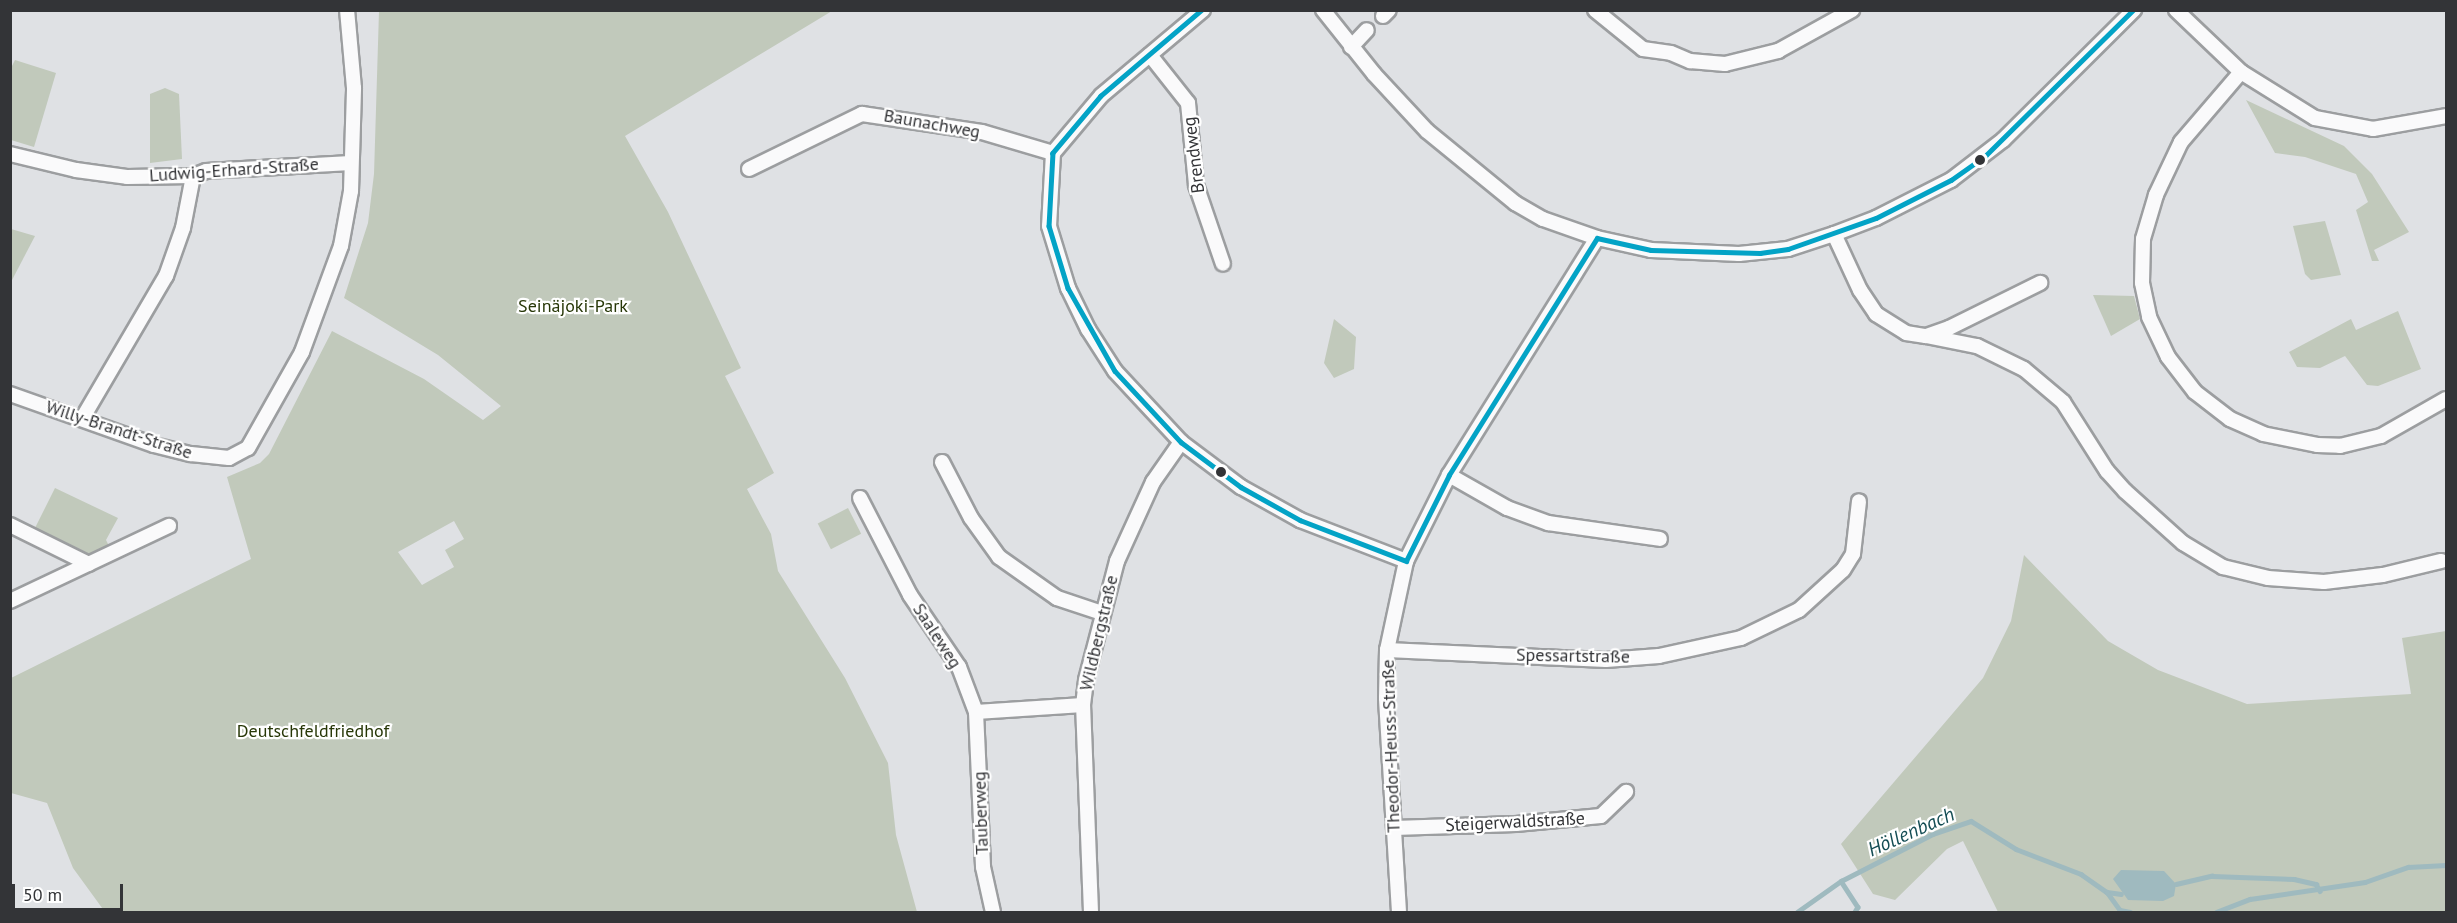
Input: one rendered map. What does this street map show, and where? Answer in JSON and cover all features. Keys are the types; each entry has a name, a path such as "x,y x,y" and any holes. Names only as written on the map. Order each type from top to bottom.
{"street":[{"path":"347,10 354,61 351,163"},
{"path":"1203,10 1101,96 1053,153 1049,226 1068,288 1115,371 1180,442 1241,487 1300,520 1406,561"},
{"path":"1323,10 1351,47 1427,130 1488,182 1543,219 1597,238 1652,250 1739,254 1788,249 1834,234 1910,202 1981,159 2134,10"},
{"path":"1594,10 1643,49 1671,53 1690,62 1725,64 1778,51 1852,10"},
{"path":"2176,10 2241,72 2315,118 2373,129 2446,116"},
{"path":"1351,47 1367,30"},
{"name":"Brendweg","path":"1150,55 1188,103 1196,185 1223,264"},
{"path":"2241,72 2181,142 2156,195 2144,238 2142,283 2149,317 2168,357 2195,392 2230,419 2284,440 2317,446 2340,446 2381,436 2446,399"},
{"name":"Baunachweg","path":"749,169 862,114 982,132 1053,153"},
{"name":"Ludwig-Erhard-Straße","path":"10,154 76,170 127,177 193,176 206,171 351,163"},
{"name":"Willy-Brandt-Straße","path":"10,394 154,445 229,458 248,448 271,412 320,311 346,221 351,163"},
{"path":"82,419 166,276 183,228 193,176"},
{"path":"1834,234 1860,290 1876,314 1906,333 1977,346 2024,369 2062,402 2107,471 2144,509 2183,543 2223,567 2268,578 2324,582 2383,575 2441,561"},
{"name":"Theodor-Heuss-Straße","path":"1399,912 1387,730 1387,650 1406,561 1449,475 1597,238"},
{"path":"1926,336 2040,284"},
{"name":"Wildbergstraße","path":"1090,912 1083,705 1102,613 1128,533 1153,482 1180,442"},
{"path":"942,462 971,518 999,557 1058,598 1102,613"},
{"path":"1449,475 1507,508 1548,523 1660,539"},
{"name":"Saaleweg","path":"860,498 910,595 959,667 976,712"},
{"name":"Spessartstraße","path":"1387,650 1606,660 1659,656 1741,638 1799,610 1843,570 1853,554 1859,501"},
{"path":"10,525 89,564"},
{"path":"10,601 169,526"},
{"path":"976,712 1083,705"},
{"name":"Tauberweg","path":"976,712 984,877 993,912"},
{"name":"Steigerwaldstraße","path":"1394,828 1516,824 1601,816 1626,792"}],"green space":[{"path":"379,11 832,11 625,136 668,212 741,368 725,376 774,473 747,489 771,534 778,571 845,678 888,763 896,835 917,912 105,912 73,868 47,803 11,793 11,678 251,559 227,477 260,463 269,454 332,331 424,379 483,420 501,406 438,355 344,298 368,223 374,174","holes":["454,521 464,539 445,550 454,567 422,585 398,552"]},
{"path":"15,60 56,73 34,147 11,140 11,68"},
{"path":"165,88 179,94 182,159 150,163 150,94"},
{"path":"2246,100 2344,146 2372,174 2409,232 2374,250 2379,261 2372,261 2356,210 2368,202 2356,174 2305,157 2275,153"},
{"path":"2325,221 2341,275 2311,280 2305,274 2293,226"},
{"path":"10,229 35,236 11,282"},
{"path":"2093,295 2134,296 2140,319 2111,336"},
{"path":"2398,311 2421,369 2378,386 2367,385 2345,356 2320,368 2297,367 2289,352 2351,319 2356,330"},
{"path":"1334,319 1356,337 1354,369 1334,378 1324,363"},
{"path":"55,488 118,518 106,540 110,548 93,556 35,528"},
{"path":"848,508 861,534 831,549 818,523"},
{"path":"2024,555 2108,641 2158,670 2247,704 2411,694 2402,638 2446,631 2446,912 1998,912 1963,841 1947,849 1895,900 1873,894 1841,844 1983,678 2011,621"}],"water":[{"path":"2121,870 2164,871 2176,884 2174,896 2163,901 2128,900 2113,879"}],"waterway":[{"name":"Höllenbach","path":"1797,912 1841,881 1933,834 1971,821 2016,849 2081,874 2107,892 2120,910 2130,912"},
{"name":"Höllenbach","path":"2216,912 2250,899 2365,882 2408,867 2446,865"},
{"path":"2176,884 2212,876 2294,879 2316,884 2320,891"},
{"path":"1841,881 1858,907 1855,912"},
{"path":"2107,892 2121,894"}],"transit line":[{"path":"1202,10 1101,96 1053,153 1049,226 1068,288 1115,371 1181,442 1241,487 1300,520 1406,561"},
{"path":"1597,238 1651,250 1760,253 1788,249 1876,218 1951,180 1985,156 2133,10"},
{"path":"1406,561 1449,475 1597,238"}],"park label":[{"name":"Seinäjoki-Park","path":"573,306"},
{"name":"Deutschfeldfriedhof","path":"313,731"}]}
